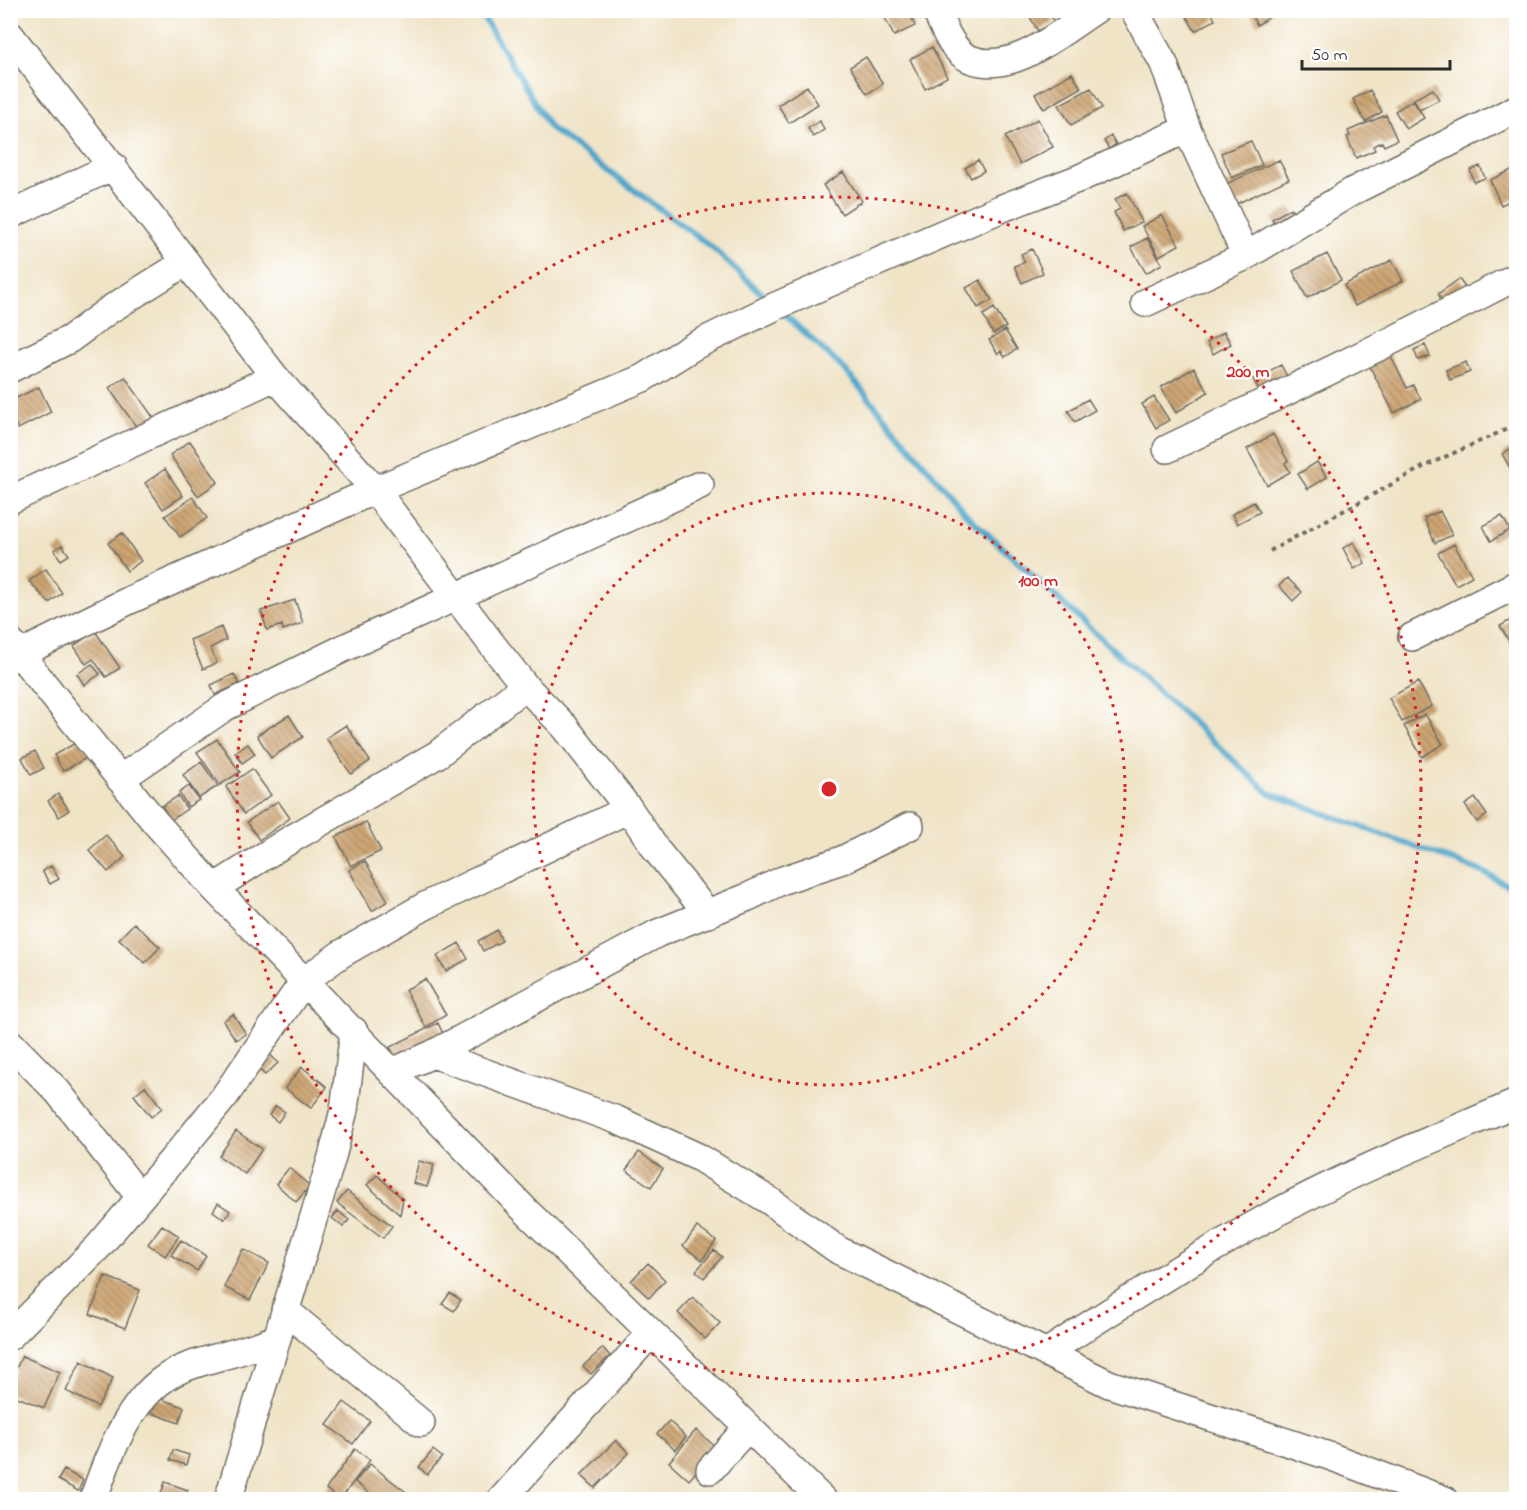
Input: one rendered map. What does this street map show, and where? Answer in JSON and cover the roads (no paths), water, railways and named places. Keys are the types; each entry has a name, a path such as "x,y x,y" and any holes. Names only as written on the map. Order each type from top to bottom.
{"street":[{"path":"936,10 950,40 968,59 996,64 1023,55 1095,10"},
{"path":"1134,10 1164,64 1187,129 1246,256"},
{"path":"10,35 19,61 113,166 275,377 375,490 525,686 565,727 657,851 708,914"},
{"path":"1145,303 1246,256 1353,191 1516,109"},
{"path":"823,1500 526,1211 214,888 14,652 375,490 643,378 694,346 776,306 1000,209 1080,178 1187,129"},
{"path":"10,215 113,166"},
{"path":"10,369 70,339 109,310 186,262"},
{"path":"1167,449 1388,343 1516,277"},
{"path":"10,500 275,377"},
{"path":"120,778 225,707 344,648 700,485"},
{"path":"1412,637 1516,585"},
{"path":"214,888 288,841 438,754 525,686"},
{"path":"10,1336 99,1246 224,1097 304,981 341,954 425,906 628,809"},
{"path":"392,1072 433,1054 658,933 708,914 783,880 842,861 910,826"},
{"path":"228,1500 344,1110 354,1031"},
{"path":"10,1043 58,1092 140,1197"},
{"path":"433,1054 617,1120 698,1157 770,1201 838,1250 1109,1384 1332,1456 1445,1500"},
{"path":"1046,1353 1162,1277 1258,1222 1383,1162 1516,1103"},
{"path":"285,1310 421,1423"},
{"path":"501,1500 651,1333"},
{"path":"93,1500 125,1424 149,1392 164,1377 183,1368 258,1347 275,1339"},
{"path":"710,1470 748,1427"}],"waterway":[{"path":"479,10 550,128 710,246 769,300"},
{"path":"781,311 846,371 968,516 1269,793 1481,871 1516,890"}]}
